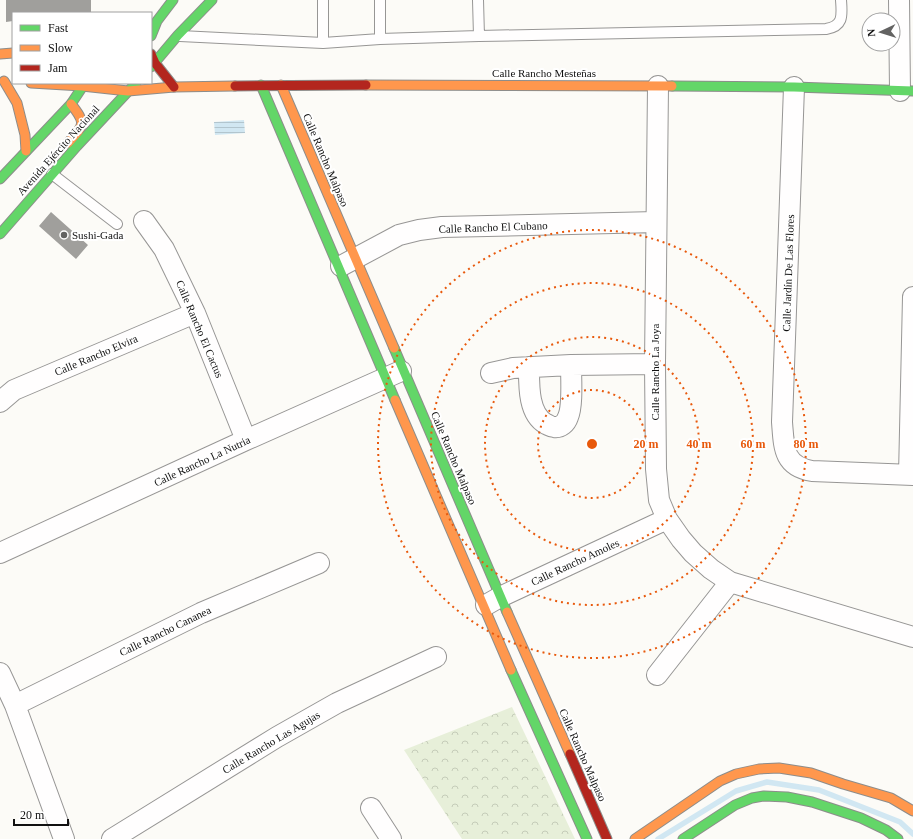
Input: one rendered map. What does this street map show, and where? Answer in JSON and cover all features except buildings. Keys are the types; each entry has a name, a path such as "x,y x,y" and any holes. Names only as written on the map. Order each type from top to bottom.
{"street":[{"path":"152,32 173,0"},
{"path":"174,87 153,65 178,35 212,0"},
{"path":"904,4 907,91"},
{"path":"0,54 12,53"},
{"name":"Calle Rancho Mesteñas","path":"157,78 174,87"},
{"path":"6,82 17,103 25,135 26,151"},
{"name":"Calle Rancho Mesteñas","path":"83,84 128,91 174,87 280,85 794,87 907,91"},
{"name":"Avenida Ejército Nacional","path":"0,178 71,104 83,84"},
{"name":"Avenida Ejército Nacional","path":"3,231 52,174 135,84"},
{"name":"Calle Rancho Malpaso","path":"261,85 346,263 492,602 514,627 607,839"},
{"name":"Calle Rancho Malpaso","path":"280,85 346,263 492,602 587,839"},
{"name":"Calle Rancho La Joya","path":"658,86 655,364 656,469 659,500 667,519 693,553 730,582 913,637"},
{"name":"Calle Jardín De Las Flores","path":"794,87 782,422 784,446 788,458 795,465 812,471 911,475"},
{"path":"3,231 23,199 80,128 82,120 71,104"},
{"name":"Calle Rancho El Cactus","path":"144,221 164,249 195,313 246,440"},
{"name":"Calle Rancho El Cubano","path":"346,263 399,235 419,230 442,227 656,222"},
{"path":"911,475 913,297"},
{"name":"Calle Rancho Elvira","path":"0,402 14,390 195,313"},
{"path":"491,373 513,368 571,365 655,364"},
{"path":"529,368 531,401 538,417 543,423 552,427 557,427 566,423 569,416 571,365"},
{"name":"Calle Rancho La Nutria","path":"0,553 246,440 395,374"},
{"name":"Calle Rancho Amoles","path":"492,602 667,519"},
{"name":"Calle Rancho Cananea","path":"14,705 201,613 319,563"},
{"path":"657,675 730,582"},
{"name":"Calle Rancho Las Agujas","path":"112,839 277,737 337,703 436,657"},
{"path":"0,673 14,705 64,839"},
{"path":"635,839 720,781 736,774 759,768 779,768 811,772 843,784 891,798 913,810"},
{"path":"683,839 735,804 752,798 764,796 787,797 812,802 861,818 886,830 898,839"},
{"path":"371,808 391,839"}],"lane":[{"path":"322,43 323,0"},
{"path":"380,0 380,39"},
{"path":"478,0 479,36"},
{"path":"178,35 322,43 380,39 479,36 826,29 832,28 838,24 842,16 841,0"},
{"path":"52,174 117,224"}],"green space":[{"path":"512,707 575,839 462,839 404,750"}],"water":[{"path":"244,120 245,133 215,135 214,122"}],"waterway":[{"path":"658,839 736,791 767,782 819,790 900,822 913,834"}],"traffic: fast":[{"path":"152,34 157,21 173,0"},
{"path":"152,66 178,35 212,0"},
{"path":"0,179 71,104 84,84"},
{"path":"0,234 77,146 135,84"},
{"path":"261,85 395,400"},
{"path":"672,86 794,87 913,91"},
{"path":"394,348 507,612"},
{"path":"511,670 587,839"},
{"path":"683,839 735,805 752,798 764,796 787,797 812,802 861,818 886,830 898,839"}],"traffic: slow":[{"path":"0,54 12,53"},
{"path":"4,81 17,103 25,135 26,151"},
{"path":"48,84 128,91 174,87 235,86"},
{"path":"281,85 394,348"},
{"path":"366,85 672,86"},
{"path":"68,143 82,124 80,116 71,104"},
{"path":"395,400 511,670"},
{"path":"507,612 570,754"},
{"path":"635,839 720,781 736,774 759,769 779,768 811,773 891,798 913,811"}],"traffic: jam":[{"path":"152,56 155,63 174,87"},
{"path":"235,86 366,85"},
{"path":"570,754 607,839"}],"place":[{"name":"Sushi-Gada","path":"64,235"}]}
